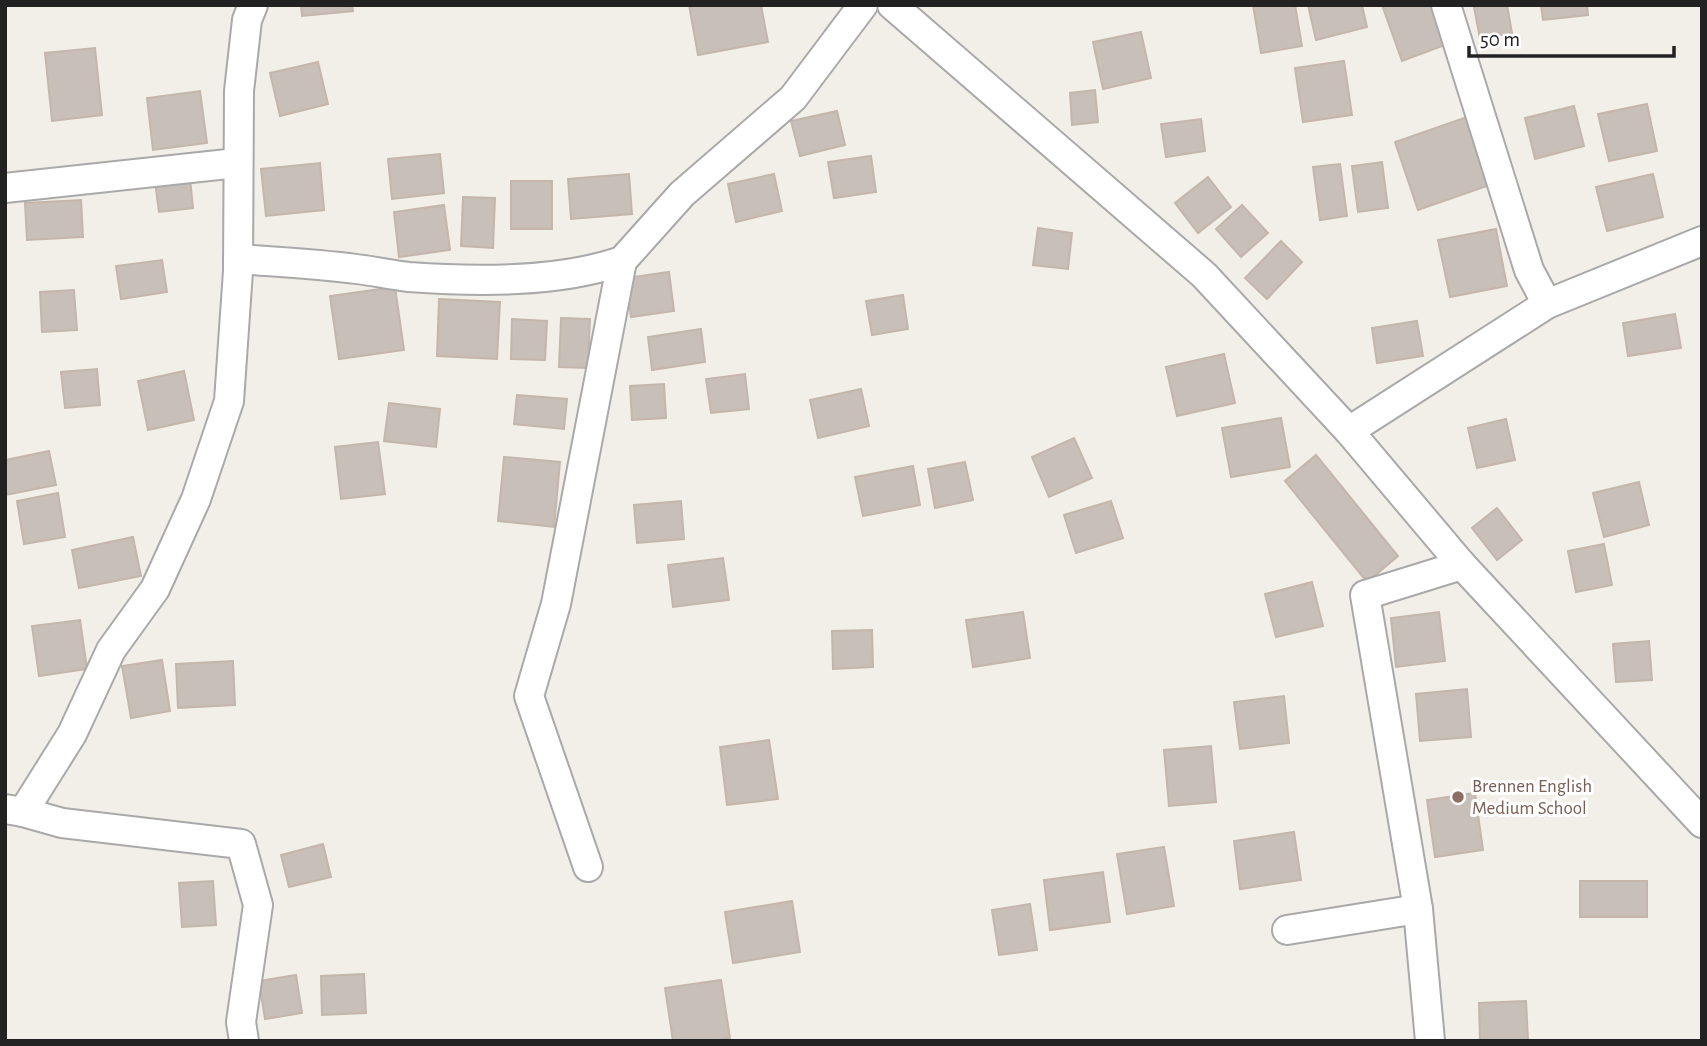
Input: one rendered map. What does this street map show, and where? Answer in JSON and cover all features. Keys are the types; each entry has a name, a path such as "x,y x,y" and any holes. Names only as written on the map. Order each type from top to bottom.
{"street":[{"path":"244,1041 241,1022 258,905 241,844 62,823 14,811 72,734 111,650 155,589 196,499 229,401 238,259 239,91 247,20 253,5"},
{"path":"238,259 357,269 408,277 475,279 550,276 601,268 622,261 682,194 793,98 863,5"},
{"path":"892,5 1204,275 1349,431 1462,565 1702,823"},
{"path":"1446,5 1529,270 1547,304"},
{"path":"5,188 237,163"},
{"path":"1349,431 1547,304 1702,241"},
{"path":"588,867 529,696 558,592 622,261"},
{"path":"1430,1041 1418,909 1365,595 1462,565"},
{"path":"1287,930 1418,909"}],"building":[{"path":"301,5 352,5 353,11 302,16"},
{"path":"689,5 761,5 768,42 698,55"},
{"path":"1253,5 1295,5 1302,46 1261,53"},
{"path":"1308,5 1362,5 1367,27 1316,40"},
{"path":"1382,5 1439,5 1453,42 1402,61"},
{"path":"1507,5 1512,33 1480,39 1474,7"},
{"path":"1541,5 1587,5 1588,15 1543,20"},
{"path":"1141,32 1151,78 1103,89 1093,42"},
{"path":"95,48 102,115 52,121 45,53"},
{"path":"1344,61 1352,115 1303,122 1295,68"},
{"path":"318,62 328,104 280,116 270,73"},
{"path":"1095,90 1098,122 1072,125 1070,93"},
{"path":"200,91 207,143 153,150 147,98"},
{"path":"1647,104 1657,151 1609,161 1598,114"},
{"path":"1574,106 1584,146 1535,159 1525,118"},
{"path":"837,111 845,145 800,156 791,121"},
{"path":"1467,117 1490,185 1418,210 1395,142"},
{"path":"1201,119 1205,151 1166,157 1161,124"},
{"path":"440,154 444,193 392,199 388,159"},
{"path":"871,156 876,192 834,198 828,162"},
{"path":"1382,162 1388,208 1358,212 1352,166"},
{"path":"320,163 324,210 266,216 261,169"},
{"path":"1340,164 1347,216 1320,220 1313,167"},
{"path":"629,174 632,214 571,219 568,179"},
{"path":"774,174 782,211 736,222 728,184"},
{"path":"1653,174 1663,217 1607,231 1596,187"},
{"path":"1208,177 1231,207 1198,233 1175,203"},
{"path":"190,178 193,208 159,212 155,182"},
{"path":"511,181 552,181 552,229 511,229"},
{"path":"463,197 495,198 493,248 461,246"},
{"path":"81,200 83,237 27,240 25,203"},
{"path":"444,205 450,250 399,257 394,212"},
{"path":"1242,205 1268,233 1241,257 1216,229"},
{"path":"1038,228 1072,233 1068,269 1033,265"},
{"path":"1496,229 1507,286 1450,297 1438,240"},
{"path":"1281,241 1302,262 1267,299 1245,278"},
{"path":"162,260 167,292 121,299 116,266"},
{"path":"669,272 674,311 631,317 626,278"},
{"path":"395,287 404,350 339,359 330,296"},
{"path":"74,290 77,330 42,332 40,292"},
{"path":"903,295 908,329 872,335 866,301"},
{"path":"439,299 500,302 497,359 437,356"},
{"path":"1675,314 1681,348 1628,356 1623,323"},
{"path":"561,318 590,319 588,368 559,367"},
{"path":"512,319 547,321 545,360 511,359"},
{"path":"1417,321 1423,356 1377,363 1372,328"},
{"path":"701,329 705,362 652,370 648,337"},
{"path":"1224,354 1235,403 1177,416 1166,367"},
{"path":"97,369 100,405 65,408 61,372"},
{"path":"184,371 194,420 148,430 138,381"},
{"path":"745,374 749,409 711,413 706,379"},
{"path":"664,384 666,418 632,420 630,386"},
{"path":"861,389 869,426 818,438 810,400"},
{"path":"517,395 567,399 564,429 514,424"},
{"path":"389,403 440,409 436,447 384,441"},
{"path":"1281,418 1290,467 1231,477 1222,428"},
{"path":"1506,419 1515,460 1477,468 1468,428"},
{"path":"1074,438 1092,478 1049,497 1032,457"},
{"path":"378,442 385,494 341,499 335,447"},
{"path":"49,451 56,485 5,495 5,460"},
{"path":"1316,455 1398,556 1367,582 1285,481"},
{"path":"504,457 560,462 554,527 498,521"},
{"path":"965,462 973,500 935,508 928,469"},
{"path":"913,466 920,505 863,516 855,477"},
{"path":"1639,482 1649,525 1604,537 1593,493"},
{"path":"58,493 65,537 24,544 17,501"},
{"path":"681,501 684,539 637,543 634,505"},
{"path":"1111,501 1123,538 1076,553 1064,515"},
{"path":"1497,508 1522,540 1497,560 1472,528"},
{"path":"133,537 141,576 79,588 72,550"},
{"path":"1604,544 1612,585 1576,592 1568,551"},
{"path":"723,558 729,600 673,607 668,565"},
{"path":"1312,582 1323,626 1276,637 1265,594"},
{"path":"1023,612 1030,658 973,667 966,620"},
{"path":"1439,612 1445,661 1396,667 1391,618"},
{"path":"80,620 87,669 39,676 32,626"},
{"path":"872,630 873,667 833,669 832,631"},
{"path":"1649,641 1652,680 1616,682 1613,644"},
{"path":"162,660 170,711 131,718 122,666"},
{"path":"233,661 235,705 178,708 176,664"},
{"path":"1467,689 1471,737 1420,741 1416,694"},
{"path":"1284,696 1289,743 1240,749 1234,702"},
{"path":"769,740 778,799 727,805 720,747"},
{"path":"1211,746 1216,802 1169,806 1164,750"},
{"path":"1475,793 1483,850 1435,857 1427,800"},
{"path":"1294,832 1301,880 1240,889 1234,841"},
{"path":"323,844 331,877 289,887 281,855"},
{"path":"1164,847 1174,906 1127,914 1117,854"},
{"path":"1103,872 1110,922 1050,930 1044,880"},
{"path":"213,881 216,925 182,927 179,883"},
{"path":"1580,881 1647,881 1647,917 1580,917"},
{"path":"792,901 800,952 733,963 725,912"},
{"path":"1030,904 1037,950 999,955 992,910"},
{"path":"364,974 366,1013 322,1015 321,976"},
{"path":"296,975 302,1013 265,1019 259,981"},
{"path":"721,980 730,1038 673,1041 665,988"},
{"path":"1526,1001 1528,1040 1480,1041 1479,1003"}],"place":[{"name":"Brennen English Medium School","path":"1458,797"}]}
